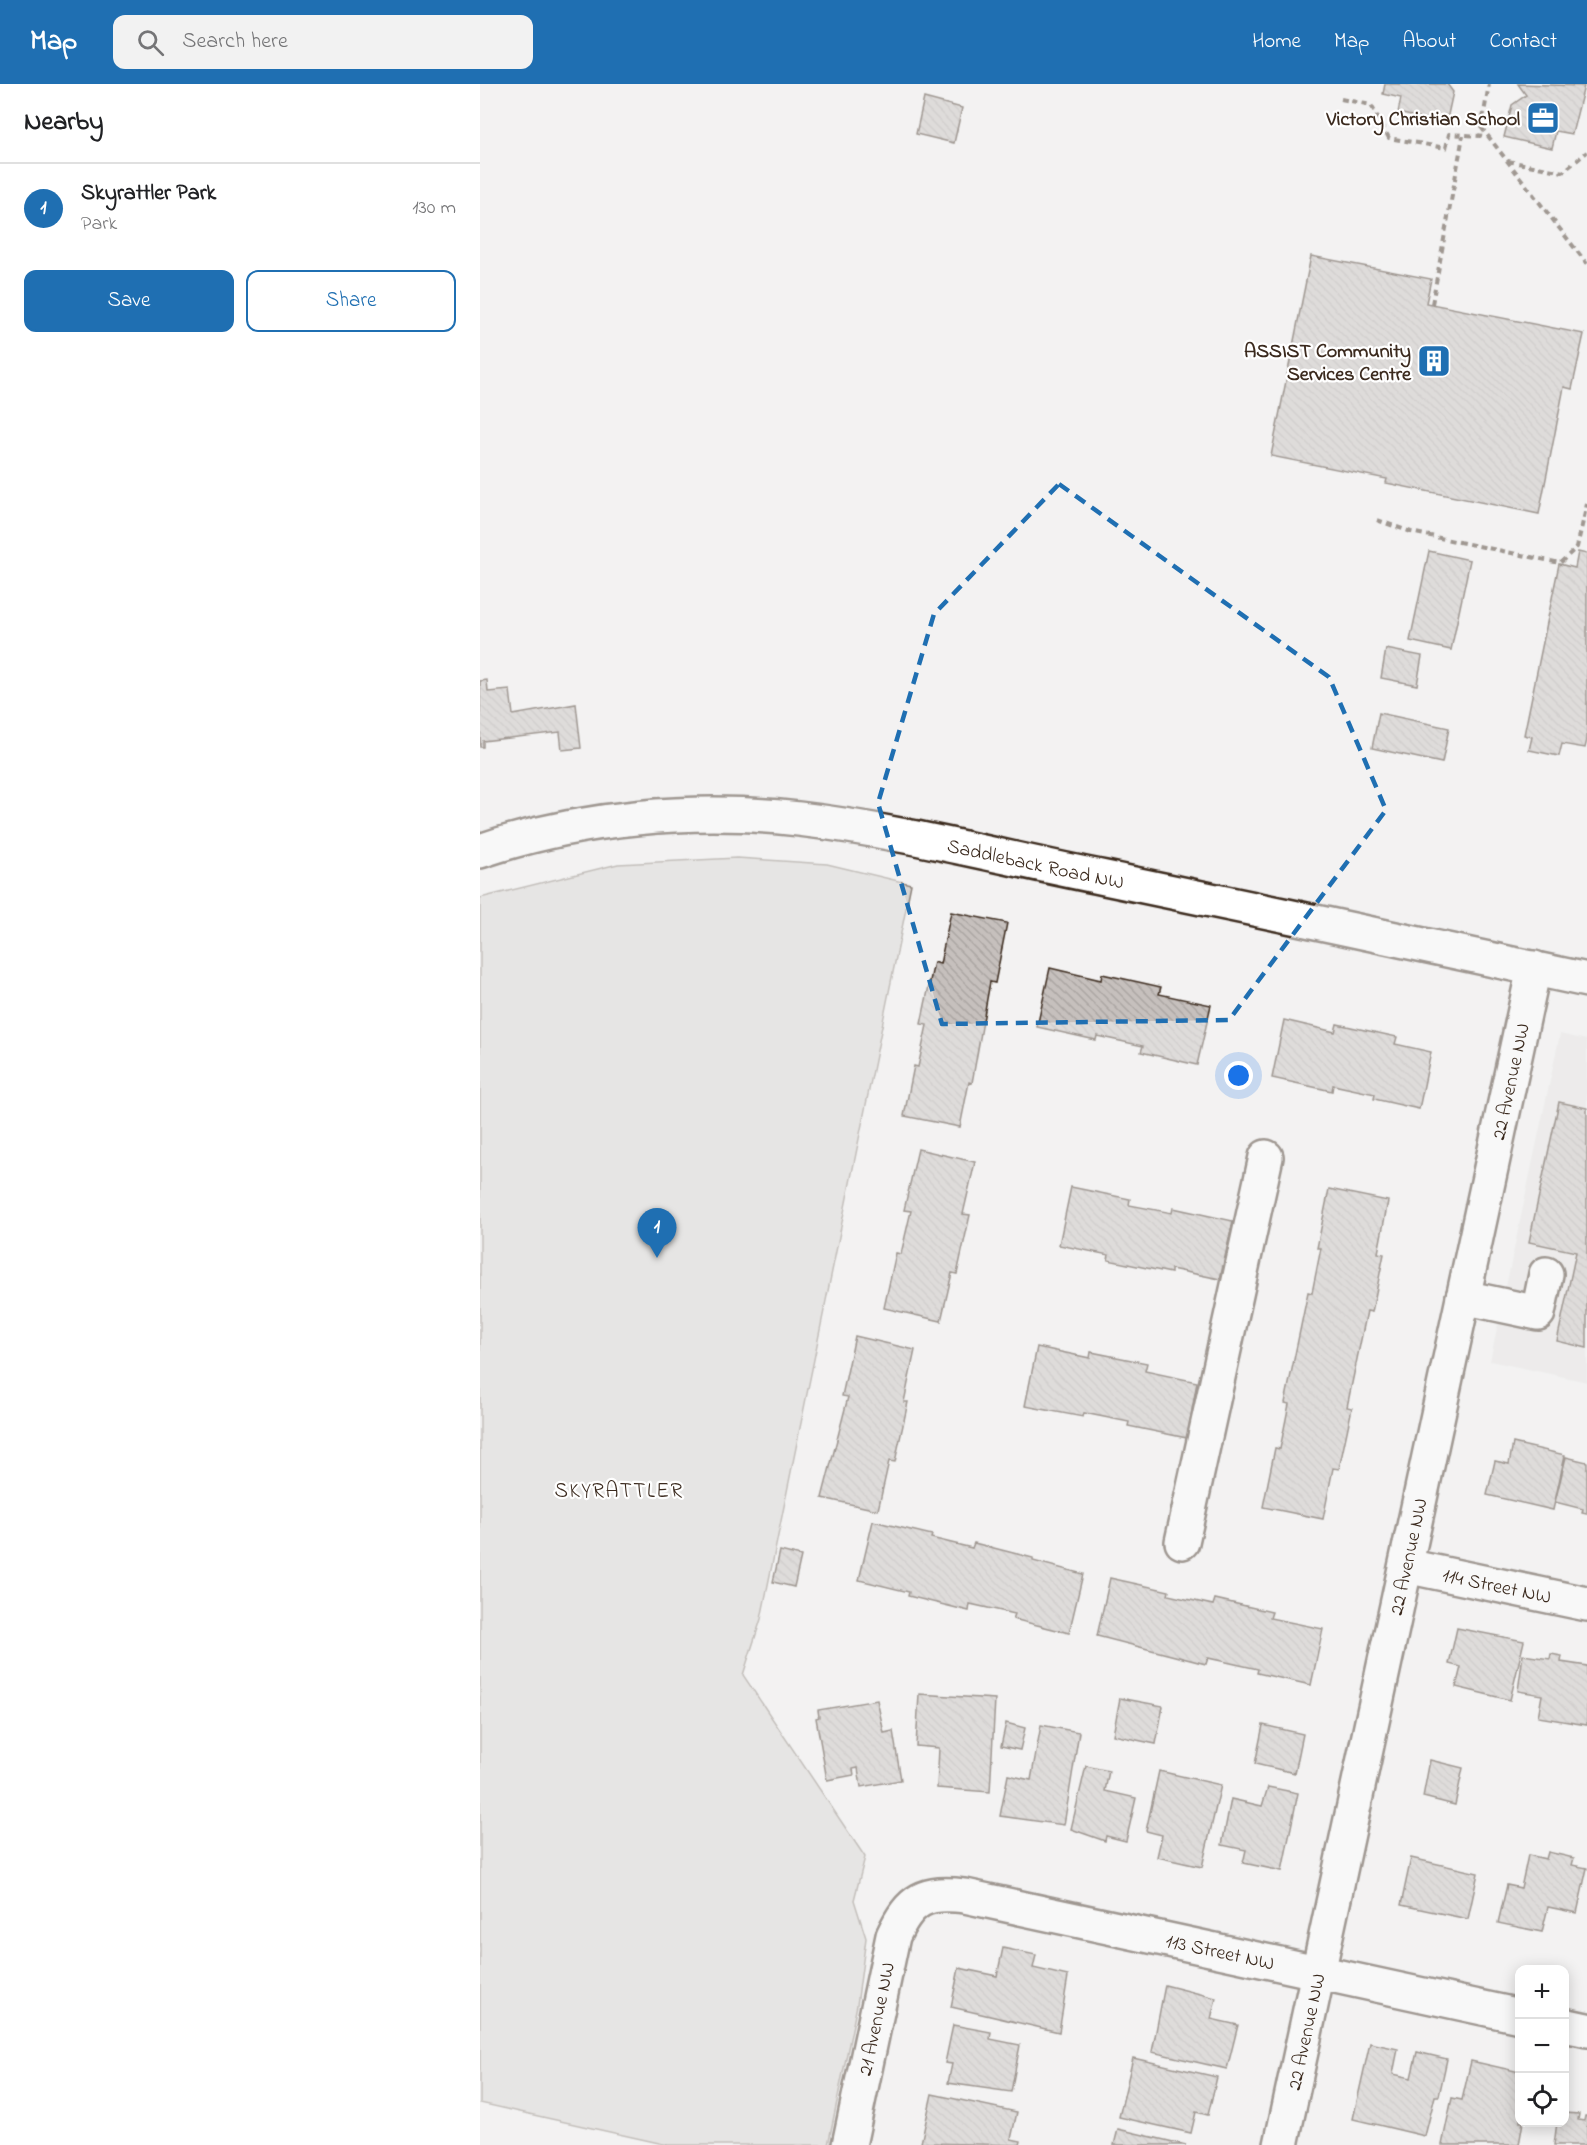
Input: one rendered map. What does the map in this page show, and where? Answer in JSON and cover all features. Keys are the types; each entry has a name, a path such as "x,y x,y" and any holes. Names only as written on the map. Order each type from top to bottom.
{"street":[{"name":"Saddleback Road NW","path":"480,851 576,828 651,818 702,815 798,819 896,836 1261,910 1587,980"},
{"name":"22 Avenue NW","path":"1281,2145 1534,968"},
{"path":"1182,1542 1266,1157"},
{"path":"1462,1297 1538,1313 1546,1274"},
{"name":"114 Street NW","path":"1407,1566 1587,1604"},
{"name":"113 Street NW","path":"920,1899 934,1894 965,1896 1515,2015"},
{"name":"21 Avenue NW","path":"849,2145 888,1955 900,1922 920,1899"},
{"path":"1569,2026 1587,2030"}],"path":[{"path":"1341,99 1371,105 1389,138 1446,148 1449,135 1480,136 1489,84"},
{"path":"1481,128 1587,264"},
{"path":"1432,304 1463,136"},
{"path":"1508,161 1563,172 1587,152"},
{"path":"1377,520 1411,532 1560,563 1577,547 1587,504"}],"highlighted area":[{"path":"1059,484 1329,677 1386,810 1229,1020 942,1024 878,803 934,614"}],"shaded area":[{"path":"737,858 827,864 911,884 761,1619 743,1675 865,1857 854,1900 866,1938 857,2005 828,2145 668,2145 480,2103 480,898 618,864"},
{"path":"1560,1034 1587,1040 1587,1382 1490,1361"}],"building":[{"name":"Victory Christian School","path":"1385,84 1447,84 1453,92 1446,124 1398,113 1401,98 1383,94"},
{"name":"Victory Christian School","path":"1518,84 1584,86 1572,134 1556,131 1552,148 1504,137 1512,105 1526,95"},
{"path":"924,98 962,108 954,143 916,134"},
{"name":"ASSIST Community Services Centre","path":"1311,256 1431,279 1426,303 1584,334 1572,389 1564,387 1539,514 1386,483 1387,479 1271,456"},
{"path":"1429,551 1470,560 1451,650 1410,641"},
{"path":"1578,552 1587,554 1587,740 1585,748 1562,744 1559,756 1529,750 1532,737 1524,735 1559,564 1575,568"},
{"path":"1386,649 1422,656 1417,685 1381,678"},
{"path":"487,680 488,692 510,690 513,715 576,704 581,748 562,750 560,732 483,741 483,747 480,747 480,681"},
{"path":"1379,713 1449,728 1442,763 1372,748"},
{"path":"951,912 1007,923 995,983 990,982 972,1083 969,1082 960,1127 904,1116 914,1066 918,1067 927,1025 921,1024 934,962 940,964"},
{"path":"1050,968 1101,980 1102,974 1161,987 1159,994 1211,1005 1197,1065 1141,1052 1143,1046 1097,1036 1096,1040 1037,1027"},
{"path":"1284,1020 1335,1032 1337,1024 1397,1037 1395,1044 1431,1052 1419,1109 1374,1099 1375,1094 1333,1085 1332,1091 1272,1078"},
{"path":"1559,1102 1587,1108 1587,1348 1557,1341 1576,1252 1529,1242"},
{"path":"918,1149 975,1162 963,1214 970,1215 957,1274 952,1273 941,1321 884,1308 896,1253 901,1254 911,1211 904,1210"},
{"path":"1071,1187 1130,1199 1129,1205 1172,1213 1173,1208 1233,1221 1220,1279 1171,1269 1171,1273 1108,1260 1109,1255 1059,1245"},
{"path":"1329,1189 1388,1201 1378,1253 1384,1254 1372,1312 1367,1311 1347,1407 1352,1408 1339,1469 1333,1468 1323,1519 1263,1507 1275,1448 1280,1449 1289,1404 1285,1403 1308,1292 1312,1293 1321,1248 1317,1248"},
{"path":"855,1336 915,1350 904,1402 908,1402 895,1462 889,1461 878,1510 822,1498 848,1397 842,1396"},
{"path":"1037,1347 1090,1358 1091,1352 1147,1363 1145,1371 1197,1382 1187,1438 1128,1426 1129,1422 1084,1413 1083,1417 1025,1406"},
{"path":"1513,1443 1565,1455 1553,1510 1487,1495 1495,1461 1509,1464"},
{"path":"1566,1457 1587,1462 1587,1514 1582,1513 1583,1509 1555,1502"},
{"path":"873,1521 932,1535 931,1538 972,1548 974,1543 1083,1574 1069,1633 1013,1619 1015,1614 970,1604 969,1611 908,1596 909,1592 859,1580"},
{"path":"780,1551 801,1556 794,1587 773,1582"},
{"path":"1110,1578 1169,1591 1168,1595 1213,1605 1215,1599 1272,1612 1270,1618 1323,1629 1311,1685 1257,1673 1258,1669 1208,1658 1206,1664 1097,1636"},
{"path":"1457,1628 1524,1641 1510,1700 1456,1687 1461,1667 1449,1664"},
{"path":"1551,1654 1562,1656 1561,1662 1587,1666 1587,1725 1538,1717 1542,1695 1518,1691 1523,1655 1550,1659"},
{"path":"919,1694 995,1699 990,1792 937,1788 939,1748 916,1746"},
{"path":"1120,1698 1163,1706 1156,1744 1113,1735"},
{"path":"877,1700 884,1733 893,1731 901,1780 861,1787 858,1768 853,1769 854,1775 827,1780 816,1718 819,1717 818,1710"},
{"path":"1006,1723 1025,1728 1020,1750 1001,1746"},
{"path":"1041,1725 1079,1732 1064,1825 1000,1816 1008,1775 1031,1780"},
{"path":"1263,1725 1303,1734 1295,1773 1255,1764"},
{"path":"1430,1760 1463,1768 1455,1805 1423,1797"},
{"path":"1086,1766 1109,1771 1105,1791 1136,1798 1126,1841 1106,1836 1105,1841 1071,1829"},
{"path":"1159,1771 1221,1785 1202,1867 1157,1857 1162,1835 1146,1831"},
{"path":"1268,1787 1298,1793 1282,1871 1243,1863 1246,1850 1222,1845 1231,1799 1262,1806"},
{"path":"1548,1852 1574,1858 1572,1865 1587,1868 1577,1913 1548,1907 1542,1932 1498,1923 1507,1885 1521,1888 1528,1855 1546,1859"},
{"path":"1411,1858 1478,1873 1468,1919 1401,1905"},
{"path":"1003,1948 1036,1955 1033,1968 1068,1976 1059,2032 951,2007 959,1968 997,1976"},
{"path":"1165,1985 1216,1998 1211,2019 1238,2025 1227,2069 1152,2052"},
{"path":"953,2025 991,2032 990,2039 1020,2045 1011,2092 948,2083 952,2064 945,2063"},
{"path":"1370,2043 1398,2049 1393,2074 1411,2078 1417,2052 1447,2059 1439,2096 1435,2096 1425,2136 1353,2119"},
{"path":"1133,2058 1217,2077 1208,2115 1196,2112 1191,2133 1119,2117"},
{"path":"1471,2061 1515,2071 1515,2127 1522,2127 1519,2145 1442,2145 1452,2098 1462,2100"},
{"path":"932,2094 1017,2112 1011,2139 1021,2141 1020,2145 921,2143"},
{"path":"1569,2113 1579,2114 1578,2120 1584,2121 1587,2116 1587,2145 1554,2145 1556,2127 1569,2127"},
{"path":"1118,2129 1186,2145 1114,2145"}],"place":[{"name":"Victory Christian School","path":"1543,118"},
{"name":"ASSIST Community Services Centre","path":"1434,361"},
{"name":"Skyrattler Park","path":"657,1258"}],"district":[{"name":"SKYRATTLER","path":"619,1490"}]}
